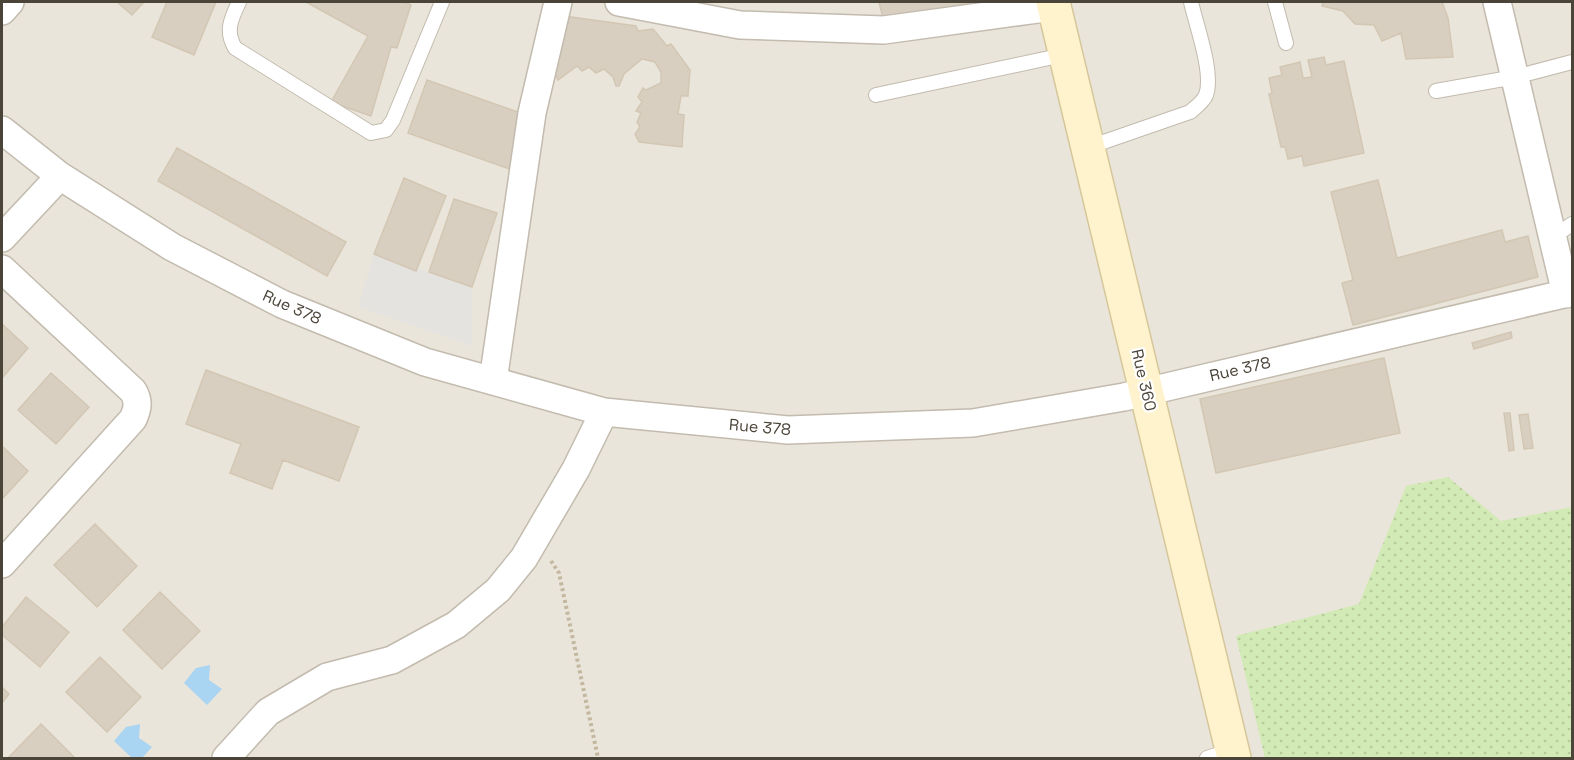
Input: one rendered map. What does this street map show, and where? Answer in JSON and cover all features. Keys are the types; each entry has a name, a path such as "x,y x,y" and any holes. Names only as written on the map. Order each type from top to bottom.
{"main road":[{"name":"Rue 360","path":"1043,4 1089,147 1136,394 1220,756"},
{"path":"1043,4 1049,58 1136,394"}],"street":[{"path":"2,11 10,2"},
{"path":"493,381 532,113 558,2"},
{"path":"619,2 705,9 740,25 884,30 1043,4"},
{"path":"1497,2 1515,77 1563,231 1569,293"},
{"name":"Rue 378","path":"2,130 60,176 172,247 282,304 425,362 604,412 788,430 973,423 1136,394 1569,293"},
{"path":"2,238 60,176"},
{"path":"2,269 133,391 138,399 134,419 2,564"},
{"path":"226,759 268,712 327,677 392,660 456,625 498,590 532,545 576,469 604,412"}],"lane":[{"path":"239,2 229,26 230,39 235,48 371,133 386,130 393,120 442,2"},
{"path":"1089,147 1190,112 1201,103 1206,94 1209,76 1191,2"},
{"path":"1275,2 1286,43"},
{"path":"876,95 1049,58"},
{"path":"1436,92 1515,77 1572,62"}],"path":[{"path":"532,545 553,562 559,573 598,759"}],"shaded area":[{"path":"2,2 1572,2 1572,758 2,758"},
{"path":"374,254 472,287 472,346 358,307"}],"green space":[{"path":"1448,477 1501,521 1572,507 1572,758 1265,758 1236,636 1359,604 1406,486"}],"water":[{"path":"210,665 209,680 222,689 207,705 184,683 196,668"},
{"path":"140,724 139,738 152,747 142,758 132,758 114,741 126,727"}],"building":[{"path":"117,2 144,2 132,15"},
{"path":"167,2 216,2 194,55 152,37"},
{"path":"306,2 404,2 411,5 397,48 391,47 371,116 331,102 368,36"},
{"path":"879,2 971,2 885,26"},
{"path":"1323,2 1442,2 1448,18 1453,57 1406,59 1401,33 1382,41 1374,25 1355,24 1343,11 1322,6"},
{"path":"564,16 636,26 638,31 653,29 667,46 671,44 690,70 688,96 681,96 678,114 684,115 682,147 639,142 635,134 640,127 637,122 641,113 636,111 642,102 638,97 643,88 646,90 661,83 661,72 655,62 642,59 624,74 619,86 616,86 613,77 604,69 596,73 589,67 582,71 577,66 558,80 554,71 559,65 554,61"},
{"path":"1324,57 1326,65 1344,61 1364,153 1304,166 1302,156 1288,159 1285,147 1281,147 1269,94 1272,93 1269,78 1282,75 1280,67 1300,62 1303,78 1312,77 1308,60"},
{"path":"427,80 532,117 512,170 408,133"},
{"path":"177,148 346,242 327,276 158,181"},
{"path":"404,178 446,196 416,271 374,254"},
{"path":"1378,180 1397,258 1502,230 1505,242 1528,236 1538,277 1353,325 1342,283 1353,280 1331,192"},
{"path":"454,199 497,213 472,287 429,272"},
{"path":"2,324 28,348 2,378"},
{"path":"1511,332 1512,338 1474,349 1472,343"},
{"path":"1384,358 1400,433 1216,473 1200,399"},
{"path":"206,370 359,427 339,481 283,460 272,489 230,473 241,444 186,424"},
{"path":"51,373 89,407 56,444 18,410"},
{"path":"1504,413 1510,413 1514,450 1509,451"},
{"path":"1528,414 1533,448 1524,449 1519,415"},
{"path":"2,446 28,471 2,499"},
{"path":"95,524 137,566 97,607 54,565"},
{"path":"160,592 200,631 162,669 123,630"},
{"path":"26,597 69,632 40,667 2,635 2,627"},
{"path":"100,657 141,697 107,732 66,692"},
{"path":"2,687 9,694 2,703"},
{"path":"41,724 75,758 8,758"}]}
